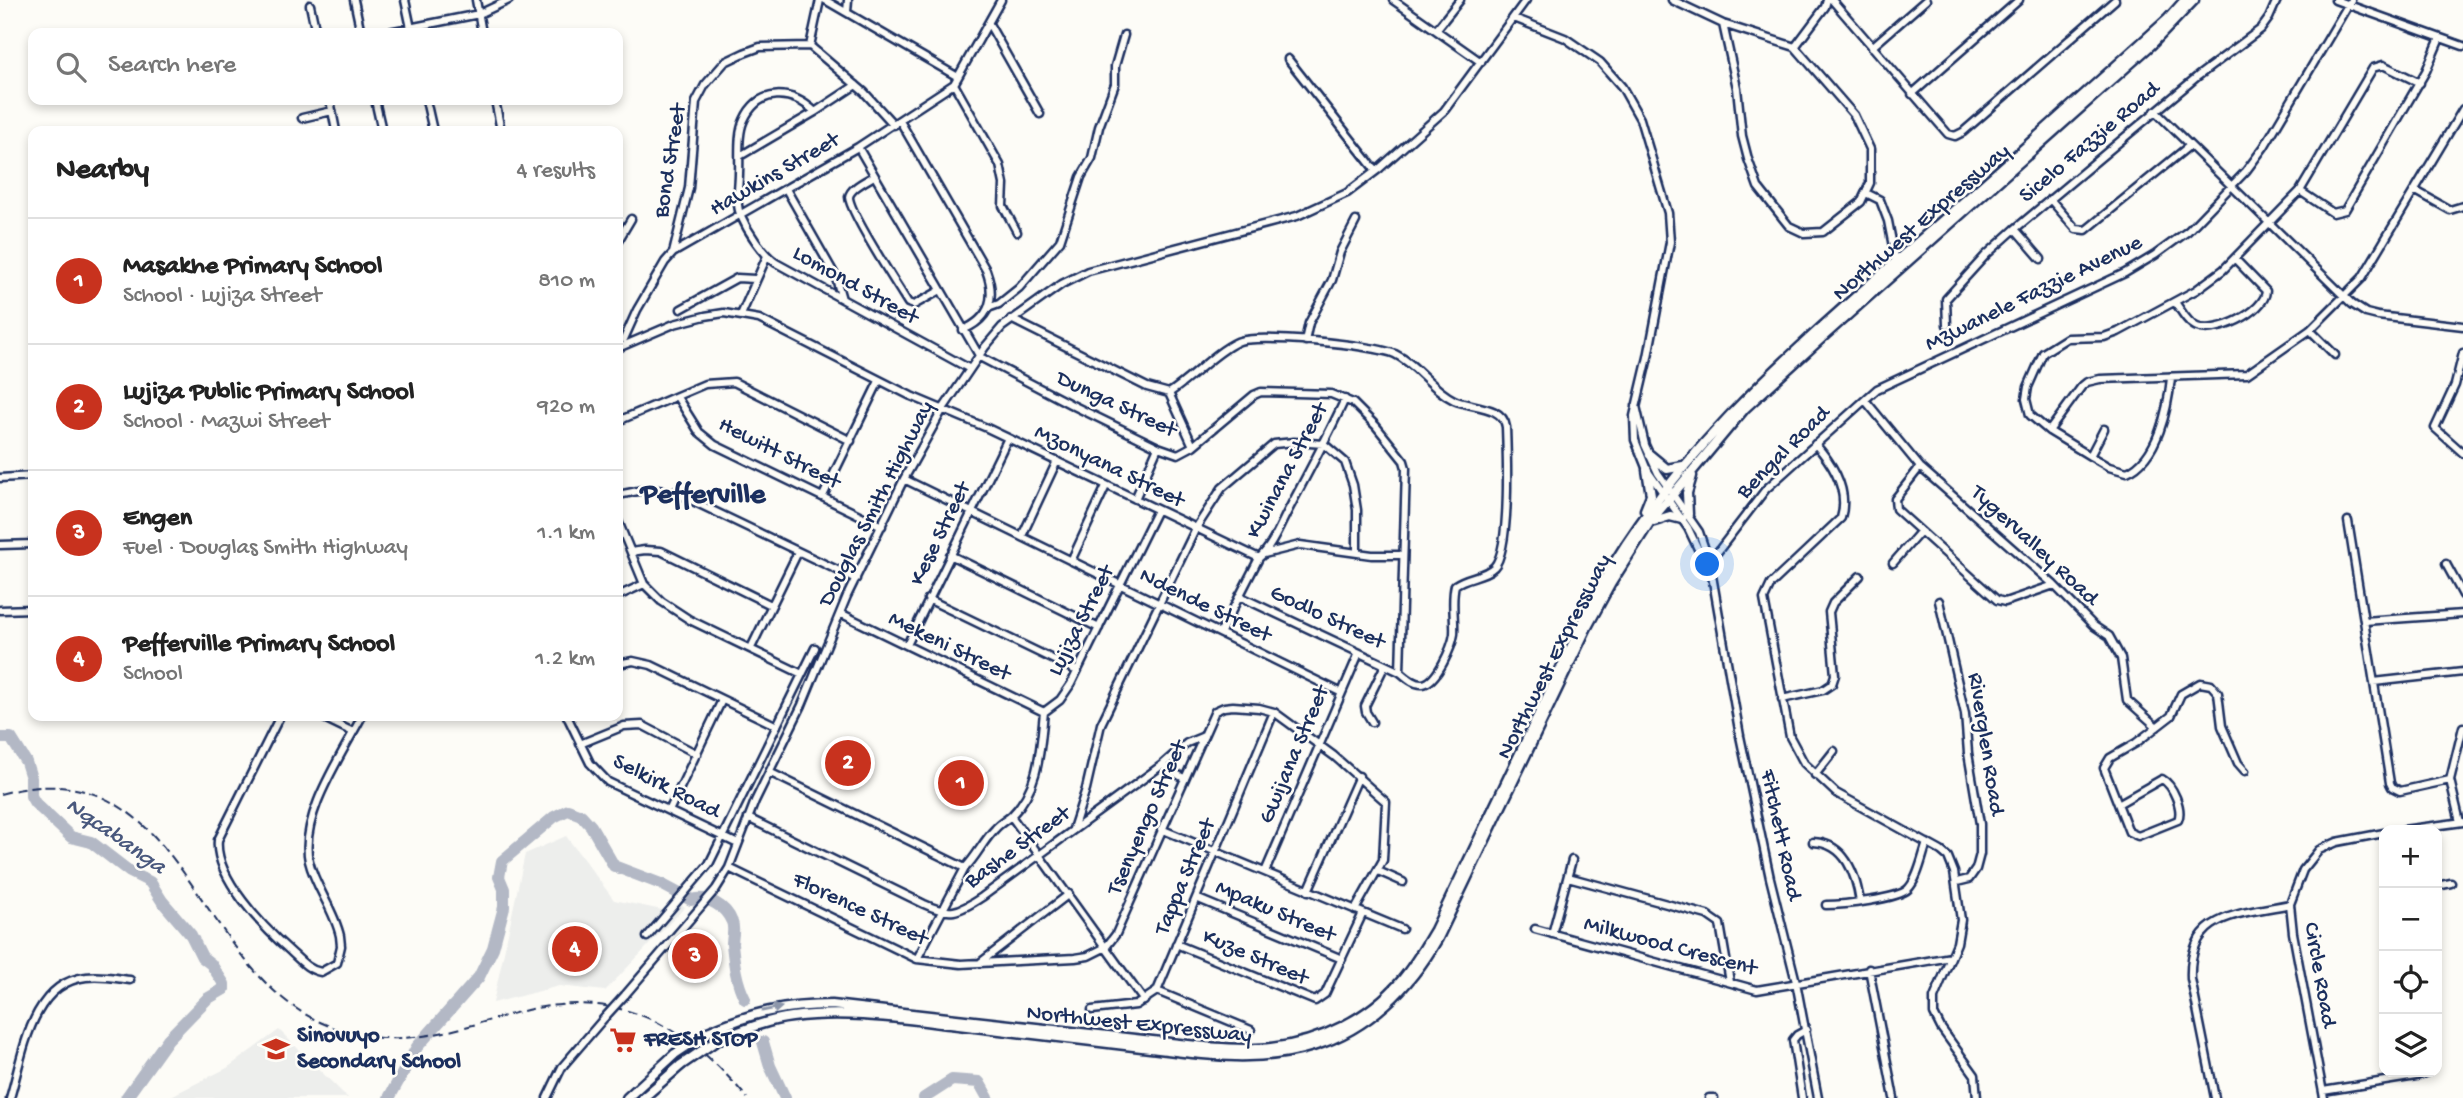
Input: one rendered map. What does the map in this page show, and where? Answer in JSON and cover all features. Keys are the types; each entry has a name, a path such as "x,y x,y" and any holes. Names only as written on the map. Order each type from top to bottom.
{"main road":[{"name":"Northwest Expressway","path":"871,1011 1188,1053 1246,1057 1272,1055 1314,1046 1339,1037 1363,1023 1406,985 1438,938 1587,627 1649,523 1690,467 1749,394 2168,19 2185,0"},
{"name":"Northwest Expressway","path":"1690,467 1762,392 2066,123 2175,23 2194,0"},
{"path":"1649,523 1670,516 1685,517 1690,467 1671,470 1664,468 1650,455"},
{"path":"1629,537 1650,501 1651,489 1647,470"},
{"name":"Northwest Expressway","path":"871,1011 1206,1047 1250,1049 1280,1047 1310,1040 1360,1016 1402,980 1435,930 1580,625 1629,537 1669,495"},
{"path":"628,1098 675,1054 708,1032 749,1014 803,1005 871,1011"},
{"path":"643,1098 681,1065 716,1041 751,1027 789,1017 871,1011"}],"street":[{"path":"354,0 360,28"},
{"path":"405,0 410,28"},
{"path":"476,0 481,28"},
{"path":"423,28 479,14 509,0"},
{"path":"964,330 977,324 988,308 992,293 986,270 897,123 810,46 822,0 847,12 956,80 1000,165 1004,184 1003,206 1017,232"},
{"path":"847,12 848,0"},
{"path":"956,80 1001,0"},
{"path":"1393,0 1481,62"},
{"path":"1436,30 1460,0"},
{"name":"Douglas Smith Highway","path":"547,1098 562,1068 708,899 729,868 748,818 803,705 840,613 904,479 943,409 994,335 1011,319 1062,284 1088,271 1297,216 1334,200 1378,169 1444,111 1526,0"},
{"path":"1672,0 1723,24 1796,47 1854,115 1870,149 1871,177 1861,202 1839,221 1817,234 1797,231 1775,211 1758,187 1748,159 1737,88 1723,24"},
{"path":"1695,10 1699,0"},
{"path":"1796,47 1829,0 1948,134 1955,136 1963,132 2115,0"},
{"path":"1872,47 1926,0"},
{"path":"1912,94 2019,0"},
{"name":"Sicelo Fazzie Road","path":"1947,325 1945,307 1948,297 1986,255 2155,111 2261,29 2277,0"},
{"path":"2335,0 2350,2 2463,46"},
{"name":"Mzwanele Fazzie Avenue","path":"1865,400 1900,377 2139,265 2188,231 2264,146 2350,2"},
{"path":"310,5 315,28"},
{"name":"Fitchett Road","path":"1514,18 1565,38 1600,62 1622,87 1640,119 1668,213 1670,242 1634,416 1635,440 1647,470 1669,495 1704,544 1708,566"},
{"path":"989,24 1040,114"},
{"path":"988,308 999,304 1020,288 1053,253 1063,236 1081,177 1092,158 1115,84 1115,66 1124,35"},
{"path":"2300,191 2328,212 2337,214 2345,210 2420,83 2440,38"},
{"name":"Bond Street","path":"623,338 665,262 673,253 689,188 696,102 705,85 725,62 744,52 760,47 810,46"},
{"path":"1288,59 1378,169"},
{"path":"2171,378 2165,416 2151,448 2130,471 2123,472 2090,456 2049,431 2030,415 2027,406 2032,376 2043,354 2067,338 2110,335 2175,302 2235,259 2300,191 2373,68 2383,65 2420,83"},
{"name":"Hawkins Street","path":"673,253 858,147 897,123 956,80"},
{"path":"740,156 856,85"},
{"path":"741,216 738,197 744,119 753,107 766,98 780,95 794,97 815,112"},
{"path":"331,105 335,126"},
{"path":"376,105 381,126"},
{"path":"427,105 432,126"},
{"path":"496,105 500,126"},
{"path":"2049,431 2087,382 2100,379 2247,374 2310,330 2345,298 2362,278 2463,109"},
{"path":"302,118 332,111"},
{"path":"2155,111 2345,298 2370,314 2463,326"},
{"path":"2050,199 2076,229 2085,230 2189,146"},
{"path":"858,147 980,357"},
{"path":"874,176 852,191 849,199 896,284 911,304 941,290"},
{"path":"786,189 835,275 842,299"},
{"path":"2416,191 2451,210 2463,206"},
{"path":"1866,193 1880,200 1888,221 1896,262"},
{"name":"Lomond Street","path":"741,216 766,256 970,369"},
{"path":"623,233 631,219"},
{"path":"1168,393 1240,341 1305,341 1309,323 1332,281 1340,252 1356,221"},
{"path":"2015,229 2041,259"},
{"path":"741,315 766,256"},
{"path":"2175,302 2190,323 2199,328 2215,329 2231,324 2243,316 2262,302 2266,291 2235,259"},
{"path":"681,309 737,278 755,279"},
{"name":"Mzonyana Street","path":"623,341 689,319 724,313 772,324 879,381 1262,556"},
{"path":"1011,319 1147,387 1168,393 1194,446"},
{"path":"2310,330 2335,355"},
{"name":"Godlo Street","path":"1239,596 1420,684 1425,684 1434,677 1453,639 1455,585 1490,570 1498,561 1502,548 1506,505 1506,422 1498,413 1454,400 1408,362 1392,353 1305,341"},
{"path":"2463,353 2455,385 2435,428 2463,453"},
{"name":"Dunga Street","path":"980,357 1158,447 1178,454 1194,446 1261,391 1324,393 1345,399 1364,412 1405,464 1399,672"},
{"path":"822,496 879,381"},
{"path":"623,419 711,382 734,382 851,441"},
{"name":"Hewitt Street","path":"677,397 699,432 715,445 881,526"},
{"name":"Kwinana Street","path":"1221,632 1324,444 1345,399"},
{"name":"Bengal Road","path":"1708,566 1759,498 1865,400"},
{"name":"Tygervalley Road","path":"1865,400 1920,467 2054,584 2094,626 2111,639 2121,658 2127,700 2157,727"},
{"name":"Fitchett Road","path":"1636,406 1645,445 1669,495"},
{"path":"2090,456 2105,429"},
{"name":"Kese Street","path":"907,645 1008,438"},
{"path":"1073,829 1086,789 1098,731 1196,528 1222,488 1274,444 1324,444 1345,462 1353,485 1357,510 1357,553"},
{"path":"1815,444 1834,468 1843,511 1837,523 1771,584 1765,593 1764,608 1782,699 1794,746 1815,775 1836,793 1948,857 1957,882 1961,920 1959,937 1934,998 1934,1014 1975,1075 1977,1098"},
{"path":"1135,499 1158,447"},
{"path":"1022,536 1056,461"},
{"path":"1920,467 1894,503 1899,513 1920,532 2002,602 2054,584"},
{"path":"0,478 28,476"},
{"name":"Ndende Street","path":"904,479 1340,692"},
{"path":"1070,561 1106,486"},
{"path":"623,494 648,489 674,492 856,579"},
{"name":"Lujiza Street","path":"1044,712 1060,699 1077,671 1157,510"},
{"name":"Fitchett Road","path":"1685,517 1713,577 1743,749 1770,878 1796,982 1818,1098"},
{"path":"2348,521 2392,788 2400,791 2450,780"},
{"path":"1893,563 1920,532"},
{"path":"623,535 645,584 680,615 802,674"},
{"path":"0,545 28,544"},
{"path":"1704,544 1712,548 1724,547"},
{"path":"1262,556 1300,545 1357,553 1403,555"},
{"path":"631,552 661,551 771,605"},
{"path":"751,648 798,552"},
{"path":"950,555 1098,628"},
{"path":"2446,564 2463,594"},
{"path":"1782,699 1823,690 1835,680 1830,608 1860,576"},
{"path":"623,594 645,584"},
{"path":"929,599 1077,671"},
{"name":"Riverglen Road","path":"1939,601 1965,714 1968,753 1981,832 1976,869 1969,879 1957,882"},
{"path":"0,610 28,609"},
{"name":"Mekeni Street","path":"840,613 1044,712"},
{"path":"2364,621 2463,614"},
{"path":"647,937 709,864 815,648"},
{"name":"Gwijana Street","path":"1265,872 1317,745 1359,653"},
{"path":"623,663 633,661 651,664 777,726"},
{"path":"1371,722 1365,706 1385,665"},
{"path":"2374,682 2463,672"},
{"path":"2118,804 2162,779 2170,784 2180,818 2176,822 2134,836 2129,832 2105,772 2105,764 2157,727 2174,712 2181,694 2200,682 2211,685 2219,696 2224,734 2238,763 2245,771"},
{"path":"669,811 722,701"},
{"name":"Tsenyengo Street","path":"1106,947 1119,927 1215,711 1224,707 1259,708 1274,712"},
{"path":"917,960 965,868 976,857 995,828 1011,816 1028,793 1035,776 1044,712"},
{"path":"1274,712 1359,776 1386,802 1385,845 1378,871 1354,910"},
{"name":"Tappa Street","path":"1157,991 1274,712"},
{"path":"278,721 218,840 217,853 258,923 308,967 321,972 332,967 339,958 341,946 338,928 309,859 309,825 318,801 360,721"},
{"path":"331,721 354,732"},
{"name":"Selkirk Road","path":"569,721 596,771 608,782 738,844"},
{"path":"580,744 624,726 642,725 696,754"},
{"path":"2440,825 2462,822 2450,780 2463,727"},
{"name":"Bashe Street","path":"942,912 956,912 971,905 1163,765 1187,743 1204,736"},
{"path":"1815,775 1835,751"},
{"path":"1163,765 1185,779"},
{"path":"769,772 965,868"},
{"path":"1308,891 1359,776"},
{"path":"1011,816 1144,1001"},
{"path":"748,818 942,912"},
{"path":"1161,829 1402,929"},
{"name":"Circle Road","path":"2324,1094 2297,956 2290,904 2303,870 2319,850 2337,842 2379,834"},
{"path":"1813,842 1829,846 1850,864 1857,878 1860,902"},
{"path":"1826,905 1896,895 1908,889 1927,843"},
{"path":"1552,934 1572,860"},
{"name":"Florence Street","path":"729,868 917,960 939,963 1075,958 1088,956 1106,947"},
{"path":"1378,871 1402,882"},
{"path":"1568,877 1713,917 1720,924 1730,982"},
{"path":"2442,885 2451,883"},
{"path":"981,962 1069,894"},
{"name":"Mpaku Street","path":"1196,898 1342,959"},
{"path":"2216,1098 2192,979 2194,945 2199,935 2215,922 2290,904"},
{"path":"1342,959 1363,914"},
{"name":"Milkwood Crescent","path":"1535,929 1757,990 1951,957"},
{"name":"Kuze Street","path":"1176,944 1315,1002 1325,994 1342,959"},
{"path":"1868,969 1894,1098"},
{"path":"10,1098 32,1026 48,996 64,984 85,977 130,979"},
{"path":"1092,1010 1131,1006 1144,1001 1157,991 1251,1030"},
{"path":"1802,1098 1793,1040 1806,1031"},
{"path":"2324,1094 2411,1077"},
{"path":"1709,1098 1714,1098"}],"shaded area":[{"path":"566,836 614,900 667,911 677,903 685,907 605,991 559,986 493,1003 525,854"},
{"name":"Sinovuyo Secondary School","path":"279,1030 348,1098 167,1098 227,1068"}],"waterway":[{"name":"Nqcabanga","path":"0,738 11,738 26,762 31,778 31,796 35,803 71,837 91,842 130,872 150,882 224,984 224,989 207,999 168,1039 126,1098"},
{"name":"Nqcabanga","path":"389,1098 417,1047 479,977 493,948 504,907 504,889 499,877 502,861 554,817 568,810 581,815 591,826 614,866 661,884 691,900 703,899 715,903 725,911 733,925 735,965 745,999"},
{"name":"Nqcabanga","path":"763,1042 770,1066 785,1098"},
{"name":"Nqcabanga","path":"924,1098 952,1080 979,1082 988,1098"}],"railway":[{"path":"0,794 60,787 108,800 147,829 180,867 241,954 277,993 320,1022 345,1032 370,1037 418,1037 551,1006 585,1004 616,1008 645,1017 672,1031 723,1071 747,1098"}],"place":[{"name":"Lujiza Public Primary School","path":"848,763"},
{"name":"Masakhe Primary School","path":"961,783"},
{"name":"Pefferville Primary School","path":"575,949"},
{"name":"Engen","path":"695,956"},
{"name":"FRESH STOP","path":"623,1040"},
{"name":"Sinovuyo Secondary School","path":"276,1049"}],"district":[{"name":"Pefferville","path":"703,496"}]}
